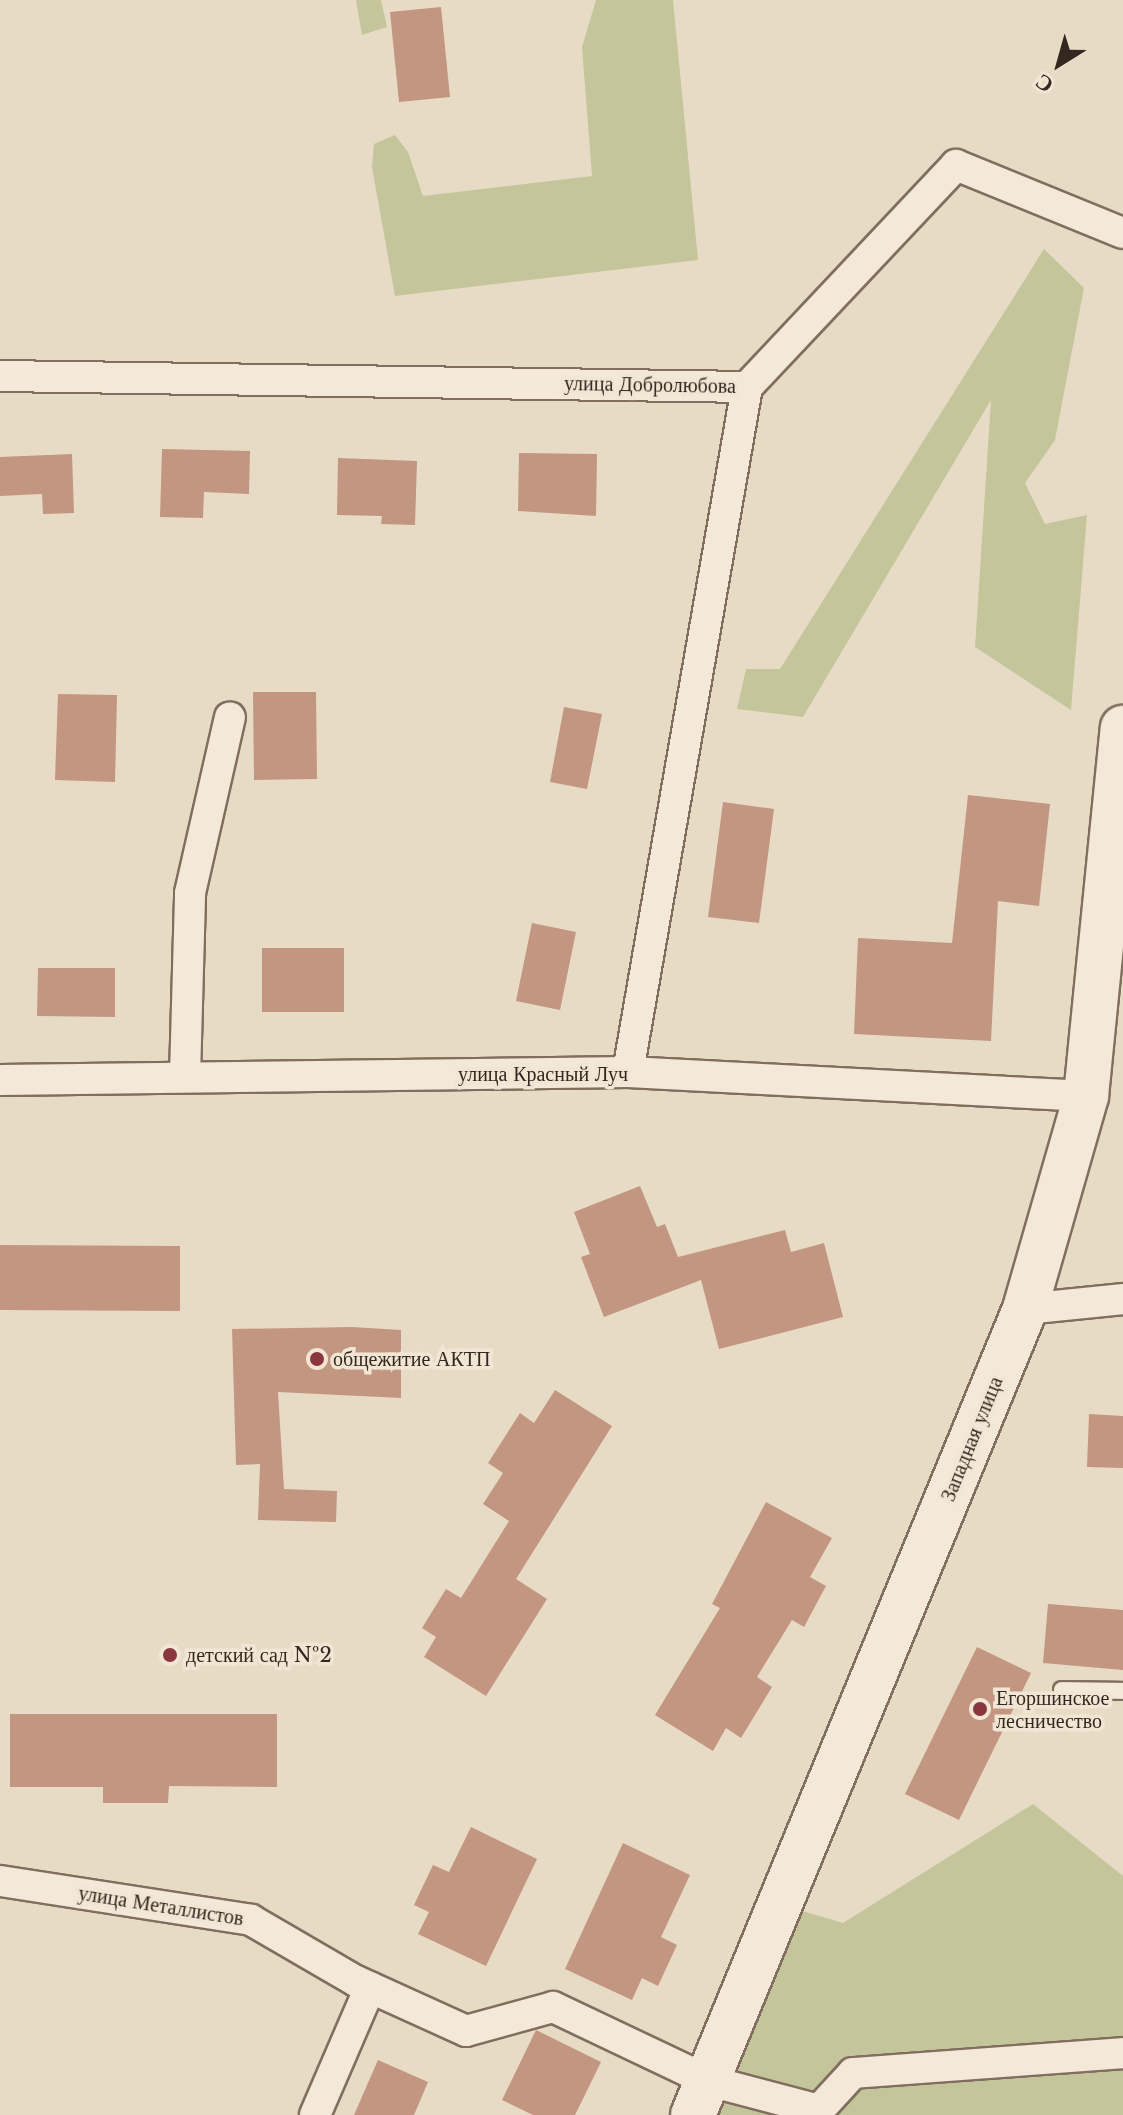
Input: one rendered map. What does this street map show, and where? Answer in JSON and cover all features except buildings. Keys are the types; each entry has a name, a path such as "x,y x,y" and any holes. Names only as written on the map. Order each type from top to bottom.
{"street":[{"path":"747,387 956,165 1123,233"},
{"name":"улица Добролюбова","path":"0,376 747,387 628,1072"},
{"path":"185,1076 190,893 230,717"},
{"name":"Западная улица","path":"701,2098 1025,1309 1086,1096 1123,728"},
{"name":"улица Красный Луч","path":"0,1080 628,1072 1086,1096"},
{"path":"1025,1309 1123,1299"},
{"name":"улица Металлистов","path":"0,1881 251,1920 370,1987 466,2031 553,2007 701,2098 819,2110 853,2073 1123,2053"},
{"path":"315,2115 370,1987"}],"lane":[{"path":"1062,1690 1123,1691"}],"green space":[{"path":"356,0 381,0 387,27 362,35"},
{"path":"596,0 673,0 698,260 395,296 372,167 374,144 395,135 408,152 423,196 592,176 582,47"},
{"path":"1044,249 1084,288 1055,440 1025,483 1045,524 1087,515 1071,710 975,647 991,400 803,717 737,709 746,669 780,669"},
{"path":"1033,1804 1123,1876 1123,2115 708,2115 796,1909 843,1923"}],"place":[{"name":"общежитие АКТП","path":"317,1359"},
{"name":"детский сад №2","path":"170,1655"},
{"name":"Егоршинское лесничество","path":"980,1709"}]}
